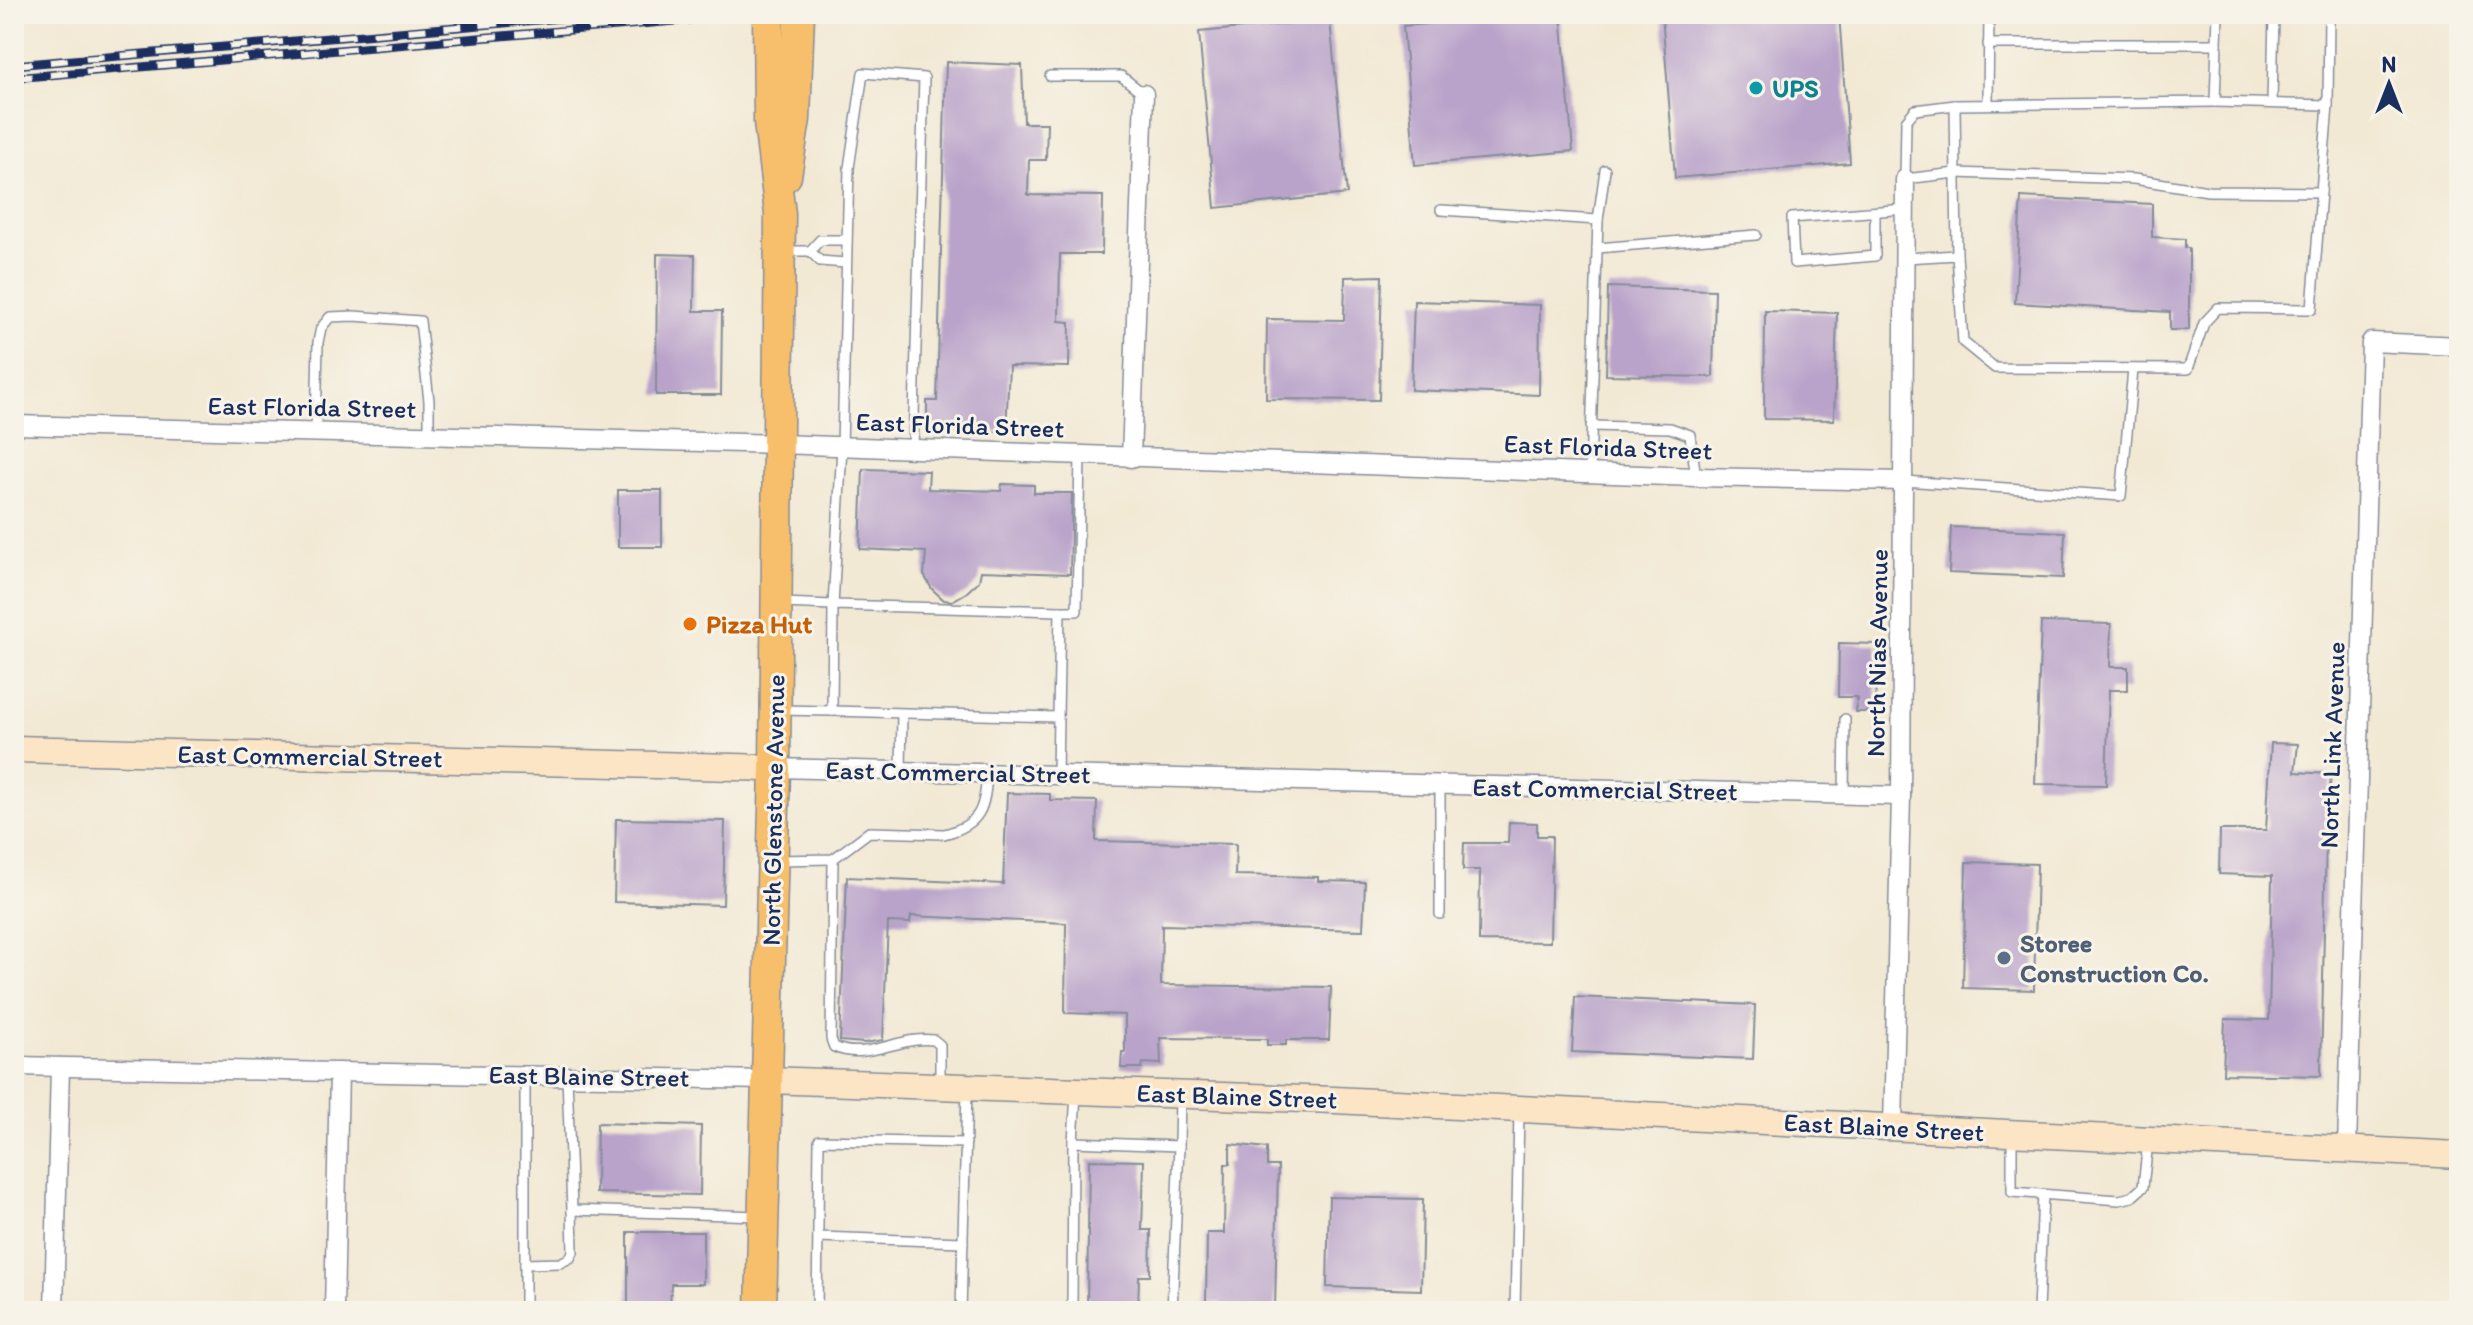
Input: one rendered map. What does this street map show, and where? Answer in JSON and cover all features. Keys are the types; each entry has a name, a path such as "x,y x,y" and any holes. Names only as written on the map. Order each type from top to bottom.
{"main road":[{"name":"North Glenstone Avenue","path":"761,1311 775,768 779,444 795,251 780,214 769,122 768,14"},
{"name":"North Glenstone Avenue","path":"780,214 795,119 799,14"}],"street":[{"path":"1131,458 1144,94"},
{"name":"North Nias Avenue","path":"1893,1127 1901,796 1905,179"},
{"name":"North Link Avenue","path":"2347,1149 2371,342 2459,346"},
{"name":"East Florida Street","path":"14,425 779,444 1696,477 1904,481"},
{"name":"East Commercial Street","path":"14,749 1901,796"},
{"name":"East Blaine Street","path":"14,1066 767,1080 1077,1090 1519,1108 2459,1155"},
{"path":"54,1311 60,1067"},
{"path":"334,1311 339,1072"}],"lane":[{"path":"1988,103 1989,14"},
{"path":"2215,102 2218,14"},
{"path":"2272,103 2274,14"},
{"path":"1955,105 1957,255 1963,342 1995,368 2188,369 2204,323 2218,308 2312,309 2328,105 2329,14"},
{"path":"1988,44 2217,44"},
{"path":"832,711 849,168 863,73 924,78 913,449"},
{"path":"1050,76 1121,76 1144,94"},
{"path":"2321,192 2208,191 2134,179 1956,173 1905,179 1906,121 1915,110 1988,103 2328,105"},
{"path":"1590,473 1598,220 1605,170"},
{"path":"1875,212 1875,256 1794,263 1792,218 1906,209"},
{"path":"1441,210 1598,220"},
{"path":"1597,248 1756,235"},
{"path":"795,251 820,240 846,240"},
{"path":"795,251 820,261 846,263"},
{"path":"1905,258 1957,255"},
{"path":"316,433 321,328 330,317 354,316 420,321 429,401 429,435"},
{"path":"1904,481 2121,496 2133,370"},
{"path":"1591,426 1670,428 1690,435 1696,477"},
{"path":"777,603 1077,611 1080,456"},
{"path":"1057,775 1060,611"},
{"path":"776,710 1058,717"},
{"path":"901,771 902,714"},
{"path":"1844,795 1845,719"},
{"path":"773,860 833,859 869,832 944,834 974,822 985,800 987,773"},
{"path":"1440,784 1440,914"},
{"path":"833,859 832,1043 840,1050 877,1051 905,1040 934,1040 940,1045 940,1086"},
{"path":"525,1075 525,1311"},
{"path":"525,1264 560,1263 570,1258 573,1252 567,1076"},
{"path":"961,1311 968,1087"},
{"path":"1072,1311 1073,1142 1077,1090"},
{"path":"1172,1311 1180,1094"},
{"path":"1515,1311 1519,1108"},
{"path":"2012,1133 2012,1192 2119,1200 2132,1197 2143,1187 2148,1139"},
{"path":"817,1311 819,1140 966,1143"},
{"path":"1073,1142 1179,1146"},
{"path":"2038,1311 2043,1194"},
{"path":"572,1210 763,1216"},
{"path":"818,1237 963,1242"}],"building":[{"path":"1561,14 1573,151 1415,165 1403,26"},
{"name":"UPS","path":"1662,14 1839,14 1850,163 1675,178"},
{"path":"1330,20 1347,194 1215,208 1199,32"},
{"path":"946,62 1022,65 1024,123 1047,123 1046,160 1029,160 1028,195 1103,196 1102,254 1060,254 1059,321 1070,322 1069,367 1009,366 1006,432 927,430 927,401 937,401"},
{"path":"2021,197 2152,204 2152,237 2185,239 2185,248 2189,248 2189,330 2170,330 2170,312 2015,303"},
{"path":"657,254 695,255 694,311 722,311 721,395 656,395"},
{"path":"1382,276 1379,400 1266,399 1267,319 1344,320 1345,277"},
{"path":"1608,287 1715,290 1713,377 1606,375"},
{"path":"1414,301 1540,305 1539,395 1411,390"},
{"path":"1765,311 1837,313 1834,420 1764,419"},
{"path":"863,469 929,471 928,489 1001,491 1002,484 1034,485 1034,493 1072,493 1070,574 981,571 979,581 966,593 952,601 944,600 932,589 924,575 926,552 860,549"},
{"path":"618,490 662,490 662,547 618,547"},
{"path":"1951,527 2065,532 2063,578 1949,573"},
{"path":"2041,622 2111,624 2110,667 2128,667 2128,690 2109,690 2106,785 2035,784"},
{"path":"1839,643 1877,644 1875,712 1856,712 1857,697 1838,697"},
{"path":"2271,743 2298,744 2295,772 2331,774 2326,834 2321,1076 2223,1074 2225,1019 2269,1020 2272,876 2219,874 2220,830 2266,830"},
{"path":"1007,793 1050,794 1050,800 1097,801 1096,841 1236,844 1235,875 1318,877 1318,881 1365,882 1363,930 1162,925 1161,985 1331,987 1329,1040 1286,1040 1286,1045 1267,1045 1267,1039 1160,1038 1161,1064 1143,1063 1142,1068 1121,1068 1122,1052 1125,1052 1125,1015 1065,1013 1066,923 911,916 910,923 888,922 883,1040 865,1043 840,1041 847,877 1003,884"},
{"path":"616,819 725,821 723,905 614,902"},
{"path":"1509,822 1537,823 1537,836 1552,836 1550,942 1479,941 1480,870 1463,870 1464,843 1508,843"},
{"path":"1966,862 2037,864 2034,990 1963,988"},
{"path":"1575,997 1755,1005 1753,1059 1572,1052"},
{"path":"597,1123 701,1126 700,1195 596,1193"},
{"path":"1230,1144 1267,1148 1267,1166 1278,1166 1275,1311 1222,1311 1222,1303 1206,1303 1207,1233 1224,1233 1225,1164 1230,1164"},
{"path":"1089,1160 1144,1161 1142,1230 1151,1230 1150,1276 1139,1276 1138,1311 1087,1311"},
{"path":"1329,1197 1423,1199 1421,1290 1327,1287"},
{"path":"628,1232 703,1232 703,1284 671,1284 670,1311 628,1311"}],"railway":[{"path":"14,78 756,14"},
{"path":"14,65 561,18"}],"place":[{"name":"UPS","path":"1756,88"},
{"name":"Pizza Hut","path":"690,624"},
{"name":"Storee Construction Co.","path":"2004,958"}]}
